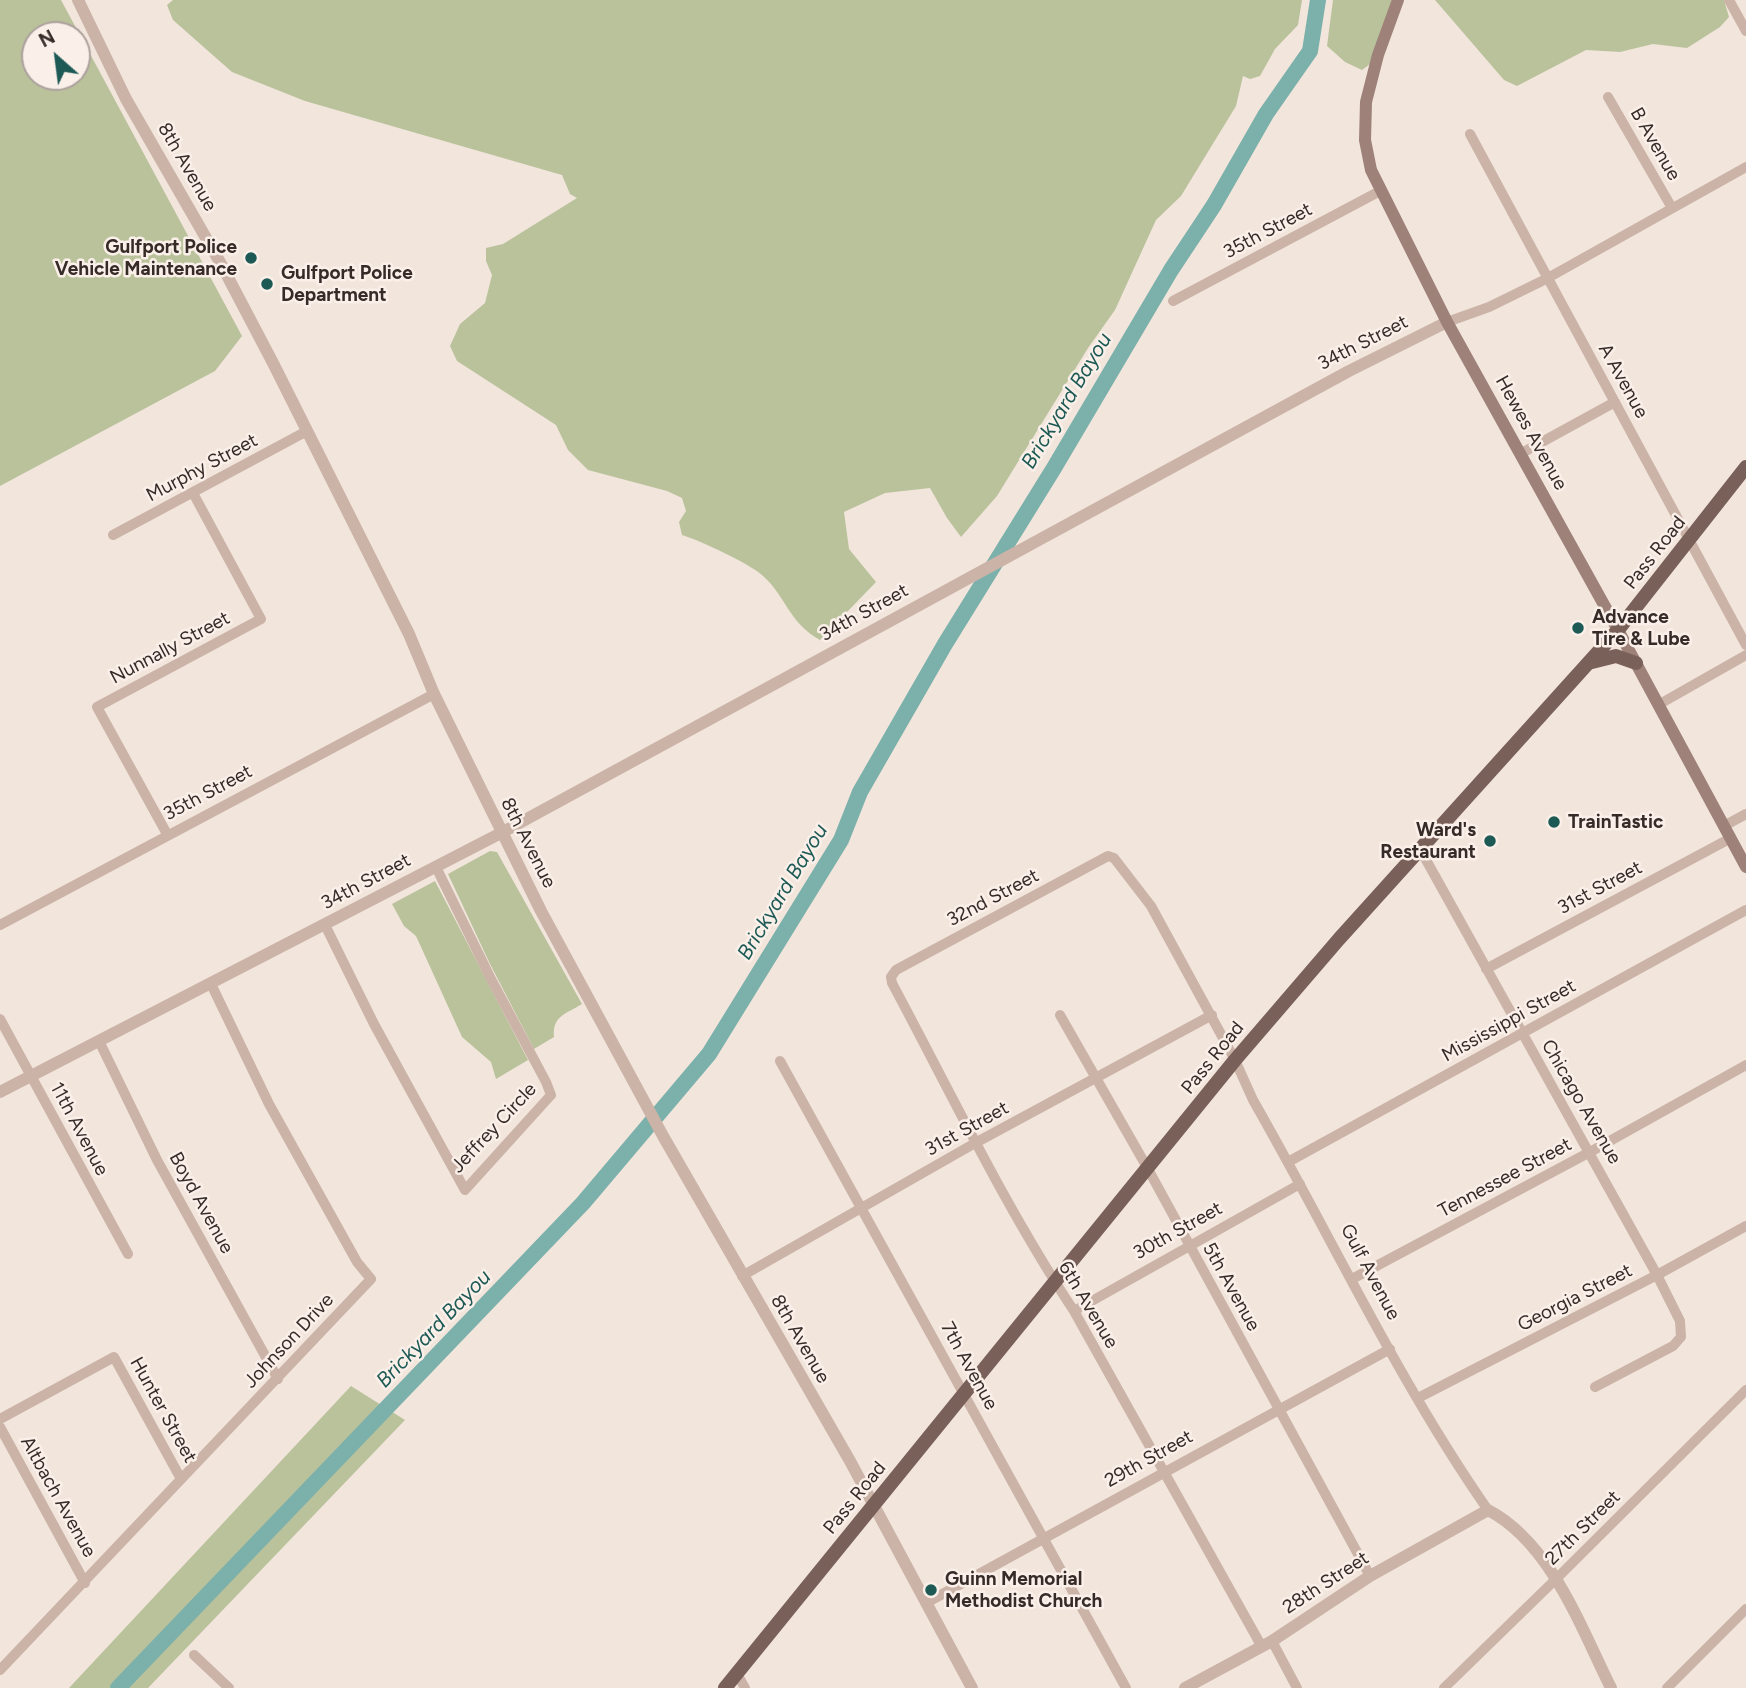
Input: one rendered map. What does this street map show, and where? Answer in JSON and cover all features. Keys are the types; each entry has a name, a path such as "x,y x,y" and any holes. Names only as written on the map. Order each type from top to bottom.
{"main road":[{"name":"Hewes Avenue","path":"1398,0 1373,74 1365,114 1367,154 1380,191 1447,322 1746,867"},
{"name":"Pass Road","path":"725,1688 1235,1060 1420,849 1618,630 1746,467"},
{"path":"1588,663 1616,656 1636,663"}],"street":[{"name":"8th Avenue","path":"78,0 126,99 221,264 307,431 409,634 434,694 501,833 663,1136 874,1506 972,1688"},
{"path":"1729,0 1746,31"},
{"name":"B Avenue","path":"1608,97 1672,208"},
{"name":"A Avenue","path":"1470,134 1746,645"},
{"name":"34th Street","path":"0,1092 501,833 1349,371 1447,322 1489,307 1546,279 1746,167"},
{"name":"35th Street","path":"1173,301 1380,191"},
{"path":"1520,454 1615,402"},
{"name":"Murphy Street","path":"113,536 307,431"},
{"name":"Nunnally Street","path":"167,834 97,707 261,619 193,493"},
{"path":"1658,705 1746,655"},
{"name":"35th Street","path":"0,925 434,694"},
{"path":"1724,826 1746,814"},
{"name":"31st Street","path":"1486,969 1731,838"},
{"name":"Chicago Avenue","path":"1420,849 1590,1152 1679,1321 1681,1337 1673,1346 1595,1387"},
{"name":"32nd Street","path":"891,977 896,970 1108,856 1114,858"},
{"name":"Gulf Avenue","path":"1114,858 1151,906 1212,1015 1253,1100 1418,1398 1488,1510 1505,1519 1520,1533 1556,1579 1611,1688"},
{"name":"Jeffrey Circle","path":"325,925 374,1024 465,1190 551,1095 436,867"},
{"name":"Mississippi Street","path":"1288,1162 1746,910"},
{"name":"6th Avenue","path":"891,977 892,984 977,1142 1162,1472 1267,1644"},
{"name":"Johnson Drive","path":"0,1670 371,1279 357,1262 269,1104 211,984"},
{"name":"5th Avenue","path":"1060,1015 1148,1169 1370,1576"},
{"name":"31st Street","path":"742,1276 977,1142 1212,1015"},
{"name":"11th Avenue","path":"0,1019 128,1254"},
{"name":"Boyd Avenue","path":"99,1041 157,1160 278,1378"},
{"name":"7th Avenue","path":"780,1061 1126,1688"},
{"name":"Tennessee Street","path":"1352,1279 1746,1065"},
{"name":"30th Street","path":"1074,1311 1300,1184"},
{"name":"Georgia Street","path":"1418,1398 1746,1226"},
{"name":"29th Street","path":"926,1603 1390,1349"},
{"name":"Hunter Street","path":"0,1419 114,1357 181,1479"},
{"name":"27th Street","path":"1444,1688 1746,1390"},
{"name":"Altbach Avenue","path":"0,1427 85,1583"},
{"name":"28th Street","path":"1185,1688 1267,1644 1370,1576 1488,1510"},
{"path":"1667,1688 1746,1609"},
{"path":"1267,1644 1297,1688"},
{"path":"194,1655 229,1688"},
{"path":"737,1674 745,1688"}],"green space":[{"path":"0,0 61,0 72,21 21,21 21,91 91,91 91,56 242,336 215,371 0,486"},
{"path":"173,0 1302,0 1298,25 1275,49 1260,76 1250,79 1243,76 1236,106 1181,196 1156,220 1115,310 1088,348 997,496 961,537 930,488 885,493 844,512 849,549 876,582 820,640 801,625 762,575 724,553 682,535 679,522 686,511 682,498 667,491 588,470 568,450 556,425 457,361 450,346 460,324 485,303 492,275 486,261 486,248 503,244 577,198 570,194 562,175 305,101 232,72 173,20 167,5"},
{"path":"1333,0 1392,0 1370,64 1362,70 1345,62 1327,46"},
{"path":"1435,0 1724,0 1729,17 1720,27 1687,48 1653,44 1620,52 1586,50 1517,86 1504,80"},
{"path":"490,851 497,852 582,1004 561,1016 555,1024 554,1037 534,1049 448,874"},
{"path":"435,881 528,1060 496,1079 491,1062 462,1037 416,936 404,926 392,904"},
{"path":"351,1386 405,1420 148,1688 69,1688"}],"waterway":[{"name":"Brickyard Bayou","path":"118,1688 583,1203 709,1054 841,840 860,792 945,644 1054,468 1171,270 1214,205 1266,114 1310,51 1318,0"}],"place":[{"name":"Gulfport Police Vehicle Maintenance","path":"251,258"},
{"name":"Gulfport Police Department","path":"267,284"},
{"name":"Advance Tire & Lube","path":"1578,628"},
{"name":"TrainTastic","path":"1554,822"},
{"name":"Ward's Restaurant","path":"1490,841"},
{"name":"Guinn Memorial Methodist Church","path":"931,1590"}]}
